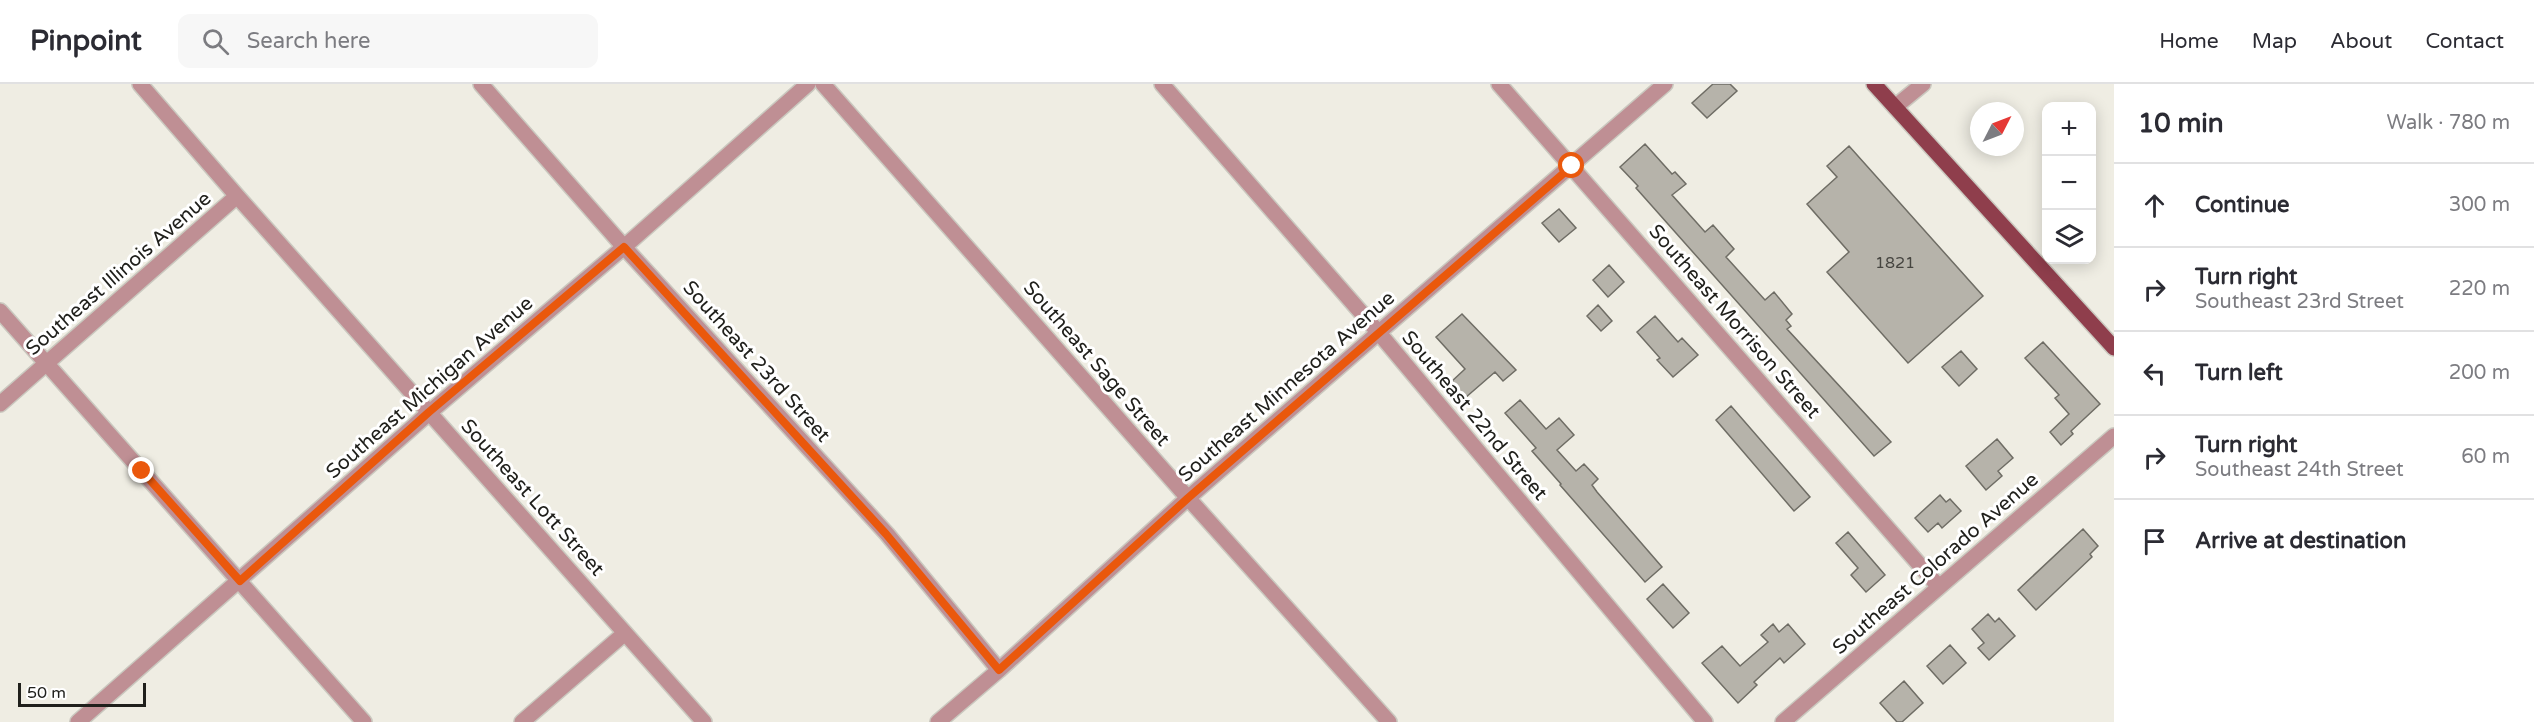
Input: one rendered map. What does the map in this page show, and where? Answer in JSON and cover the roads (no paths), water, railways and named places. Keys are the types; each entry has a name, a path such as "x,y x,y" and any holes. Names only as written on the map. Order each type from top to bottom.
{"main road":[{"path":"1874,84 2114,348"}],"street":[{"name":"Southeast Lott Street","path":"140,84 704,722"},
{"name":"Southeast 23rd Street","path":"481,84 624,247 886,534 999,670"},
{"name":"Southeast Michigan Avenue","path":"78,722 429,412 624,247 807,84"},
{"name":"Southeast Sage Street","path":"824,84 1188,498 1389,722"},
{"name":"Southeast 22nd Street","path":"1162,84 1378,333 1705,722"},
{"name":"Southeast Morrison Street","path":"1499,84 1939,586"},
{"name":"Southeast Minnesota Avenue","path":"938,722 999,670 1188,498 1665,84"},
{"path":"1895,107 1923,84"},
{"name":"Southeast Illinois Avenue","path":"0,404 237,196"},
{"path":"0,311 364,722"},
{"name":"Southeast Colorado Avenue","path":"1783,722 2114,436"},
{"path":"522,722 625,633"}]}
